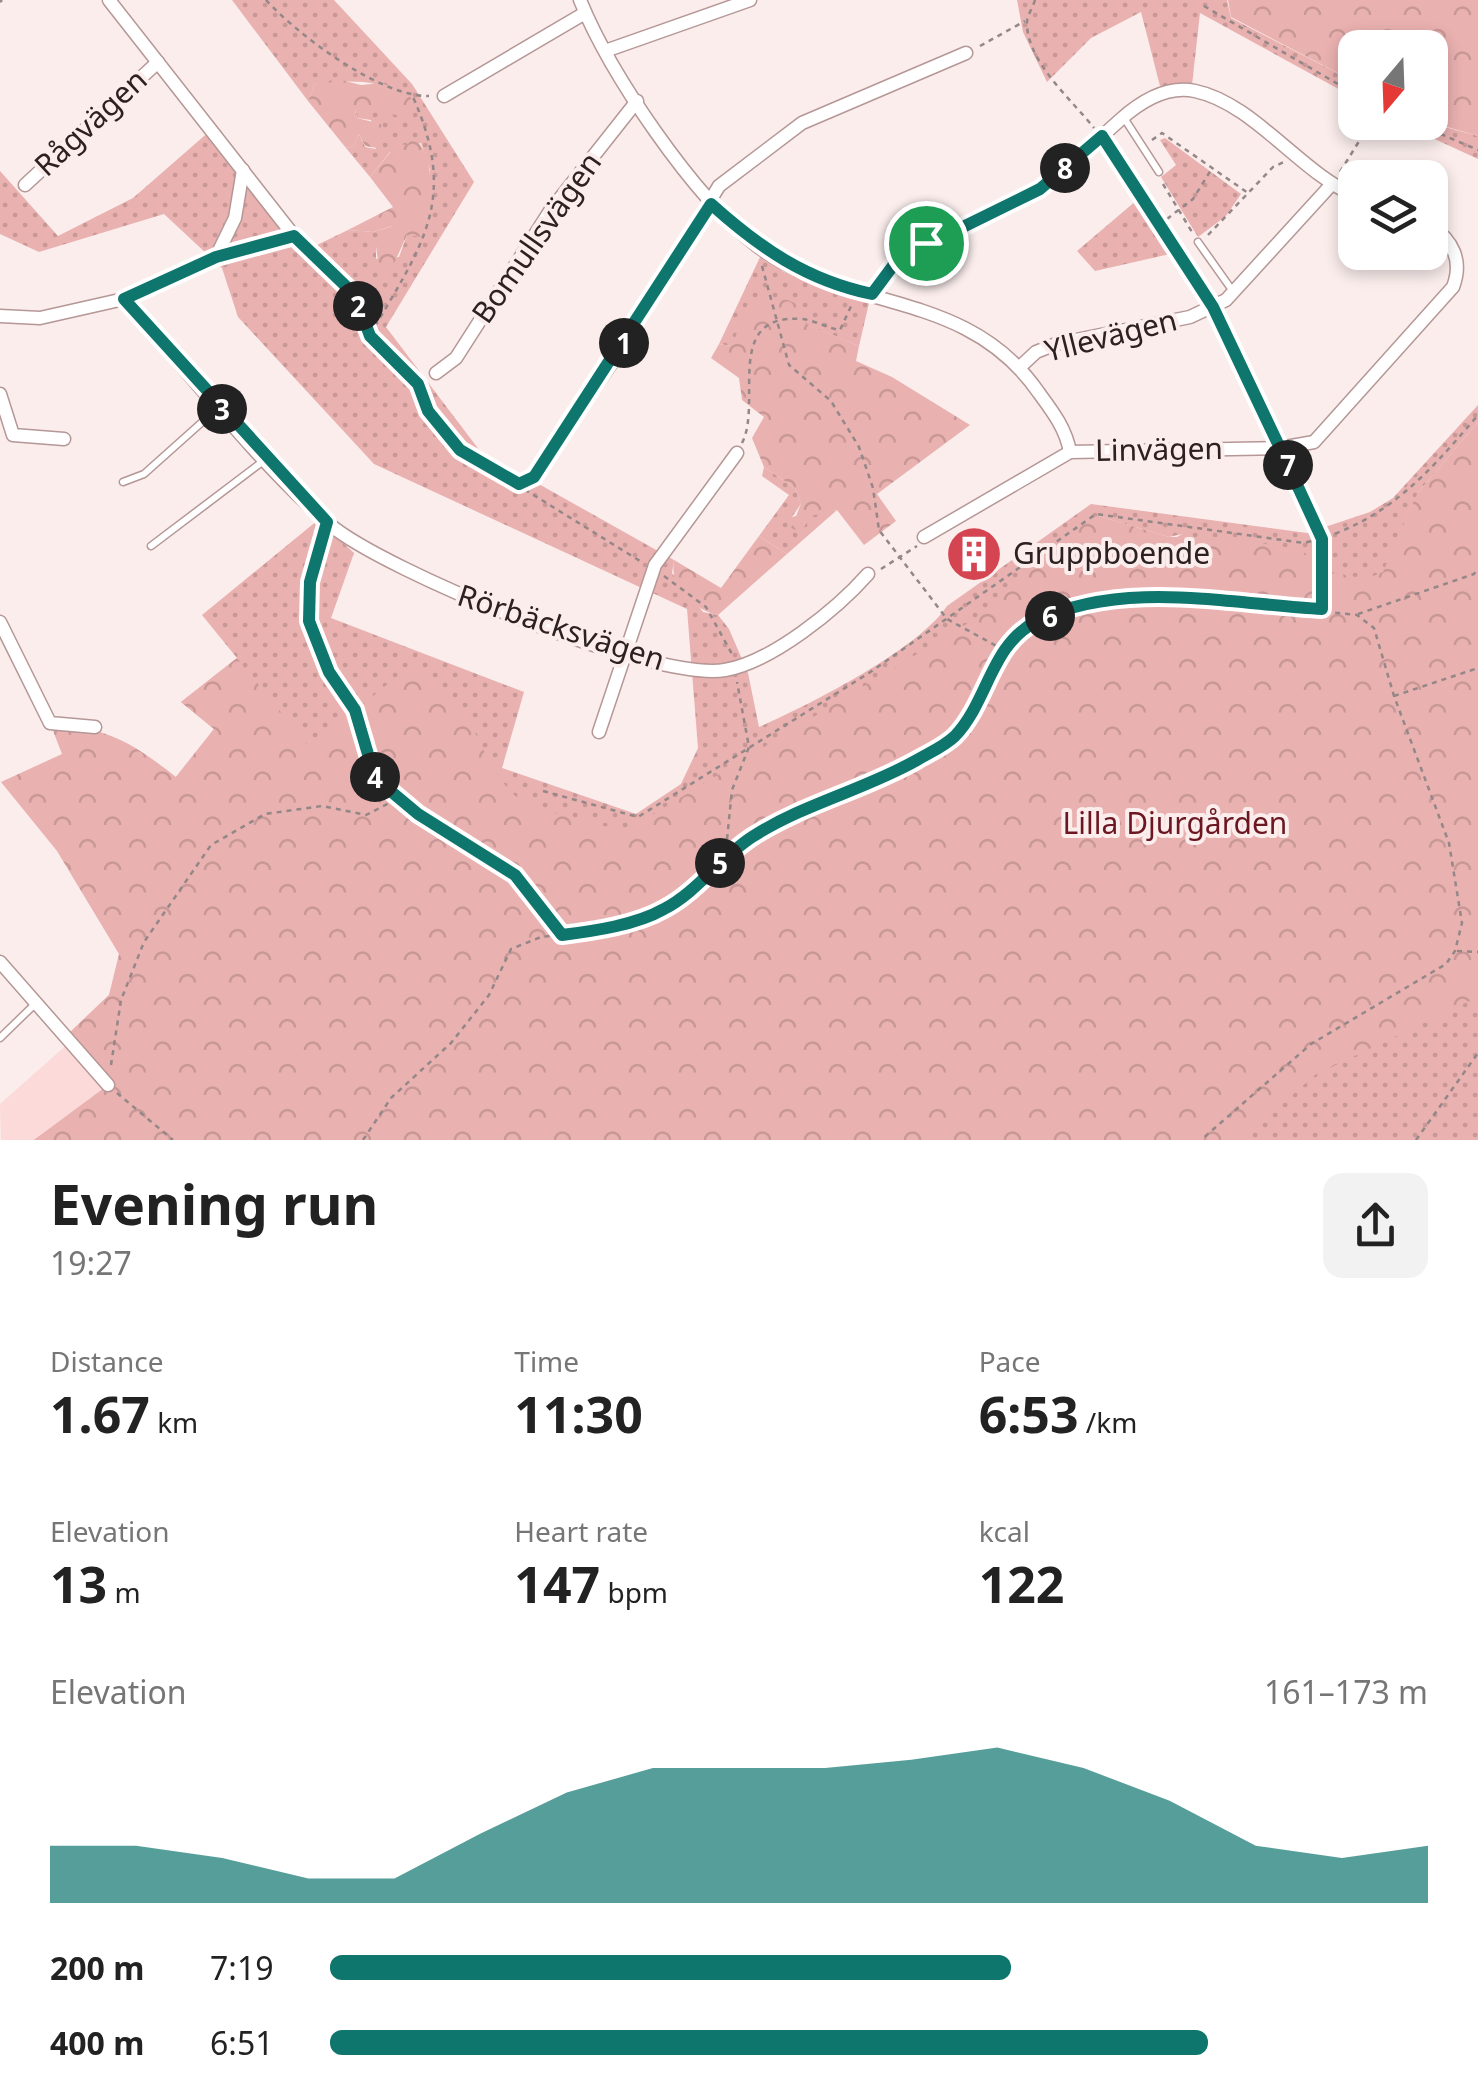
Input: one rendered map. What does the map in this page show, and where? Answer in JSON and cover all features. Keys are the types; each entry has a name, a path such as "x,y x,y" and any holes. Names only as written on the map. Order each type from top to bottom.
{"street":[{"path":"0,316 40,318 124,299 216,257 294,236 109,0"},
{"path":"608,50 750,0"},
{"path":"444,96 583,6 637,101 711,204 757,246 825,281 944,316 1021,366 1066,434 1070,452"},
{"path":"540,464 611,364 719,186 740,166 802,123 966,53"},
{"name":"Rågvägen","path":"24,184 158,62"},
{"path":"864,292 898,259 1040,189 1124,117 1162,93 1196,91 1232,109 1338,189"},
{"name":"Bomullsvägen","path":"436,372 456,358 550,211 637,101"},
{"path":"216,257 234,218 243,170"},
{"name":"Yllevägen","path":"1021,366 1036,352 1056,344 1190,317 1213,307 1234,292 1332,186"},
{"name":"Linvägen","path":"924,537 1070,452 1280,448 1303,446 1318,439 1453,287 1456,252 1448,244"},
{"name":"Rörbäcksvägen","path":"124,299 327,522 363,549 454,594 625,652 702,671 735,668 764,657 850,593 868,574"},
{"path":"0,394 13,435 64,440"},
{"path":"600,732 654,569 737,453"},
{"path":"0,622 50,723 95,727"},
{"path":"0,962 108,1086"}],"lane":[{"path":"1124,117 1159,172"},
{"path":"1198,242 1234,292"},
{"path":"123,482 144,474 220,406"},
{"path":"151,546 267,459"},
{"path":"0,1038 36,1004"}],"path":[{"path":"266,0 313,42 413,97 444,96"},
{"path":"966,53 1026,20 1035,0"},
{"path":"1204,6 1338,84"},
{"path":"1026,20 1043,66 1102,136 1213,307 1322,539 1322,609"},
{"path":"370,336 432,224 434,158 413,97"},
{"path":"1144,148 1162,133 1249,194"},
{"path":"1448,137 1478,150"},
{"path":"1332,186 1361,140"},
{"path":"1159,172 1198,242 1225,222 1291,153"},
{"path":"1158,226 1180,212 1212,168"},
{"path":"294,236 355,295 370,336 418,384 428,411 460,450 654,569 706,608 726,637 749,747 732,790 725,859"},
{"path":"757,246 789,365 831,401 859,447 873,488 879,530 947,619 1002,650"},
{"path":"737,453 752,417 750,355 763,329 776,322 805,319 840,330 864,292"},
{"path":"542,790 638,817 947,619 1096,514 1304,543 1322,539 1378,516 1414,489 1478,416"},
{"path":"519,484 534,477 540,464"},
{"path":"327,522 310,582 309,621 329,672 355,710 375,778 515,875 562,935"},
{"path":"868,574 900,558 924,537"},
{"path":"1357,615 1474,574 1478,568"},
{"path":"364,1140 391,1098 451,1044 480,1007 511,950 541,937 666,908 751,838 784,820 877,783 952,740 970,718 1002,650 1024,630 1051,616 1124,600 1202,598 1357,615 1374,628 1394,696 1450,843 1462,922 1455,951 1446,964 1311,1044 1201,1140"},
{"path":"1394,696 1478,668"},
{"path":"174,1140 108,1086 121,1000 144,942 211,844 265,814 322,806 366,815 399,798"},
{"path":"1455,951 1478,952"},
{"path":"1416,1140 1478,1053"}],"shaded area":[{"path":"70,1042 108,1085 34,1140 1,1140 0,1104"}],"green space":[{"name":"Lilla Djurgården","path":"232,0 334,0 412,84 474,182 386,327 480,451 674,560 672,573 703,612 718,615 729,629 748,673 759,727 833,691 888,658 933,623 947,606 1091,504 1307,533 1370,512 1393,498 1478,405 1478,422 1417,494 1478,449 1478,1140 34,1140 107,1086 65,1037 109,995 176,777 214,729 181,702 237,658 202,615 318,520 354,553 331,618 524,692 502,768 636,814 681,784 698,748 687,609 374,464 238,317 222,268 164,214 39,252 0,234 0,171 58,236 133,198 211,130 294,236 311,248 348,230 373,232 393,226 376,247 376,259 399,257 407,235 429,217 430,170 421,143 390,152 370,177 346,148 354,146 359,134 365,147 376,149 371,120 357,118 355,109 375,107 399,93 369,83 326,83 315,84 308,101","holes":["1099,516 1169,537 1182,534 1170,541 1061,545"]},
{"path":"1017,0 1227,0 1231,18 1338,73 1338,89 1200,13 1192,85 1160,86 1141,12 1091,38 1047,82 1023,32"},
{"path":"1228,0 1478,0 1478,136 1448,127 1448,30 1338,30 1338,73 1231,17"},
{"path":"337,79 361,85 382,83 410,96 415,109 411,121 375,107 364,112 355,110 357,118 381,124 383,149 365,146 359,134 354,146 346,148 308,101 315,84"},
{"path":"1448,128 1478,136 1478,159 1437,140 1448,140"},
{"path":"413,138 421,146 429,168 427,231 422,237 407,235 391,270 379,270 376,246 392,226 373,232 348,230 393,207 370,177 397,144 407,145"},
{"path":"1165,138 1241,194 1226,216 1198,237 1161,177 1176,165 1160,140"},
{"path":"1137,200 1170,254 1095,271 1077,251"},
{"path":"761,255 784,272 869,303 859,346 801,322 806,309 732,346 719,344"},
{"path":"771,299 788,300 807,309 802,322 859,346 856,361 892,377 970,425 877,494 896,521 864,545 837,510 811,516 801,532 791,528 801,504 795,488 764,467 752,438 764,417 742,400 739,378 711,358 719,344 732,346 747,305"},
{"name":"Lilla Djurgården","path":"1478,422 1478,997 1315,1075 1241,1140 34,1140 107,1086 65,1037 109,995 119,954 57,851 1,782 62,754 50,723 118,739 176,777 214,729 181,702 237,658 310,748 407,668 447,691 513,794 568,817 629,829 973,620 1067,540 1086,518 1099,516 1169,537 1224,537 1301,550 1326,571 1366,579 1383,572 1417,494"},
{"path":"764,467 795,488 801,504 792,517 837,510 787,554 759,536 789,495 762,476"},
{"path":"759,536 787,554 718,615 700,608 679,588 674,560 721,588"}],"place":[{"name":"Gruppboende","path":"974,554"}],"route":[{"path":"1102,136 1175,254 1213,307 1280,448 1322,539 1322,609 1202,598 1124,600 1067,609 1034,622 1002,650 970,718 952,740 877,783 784,820 751,838 666,908 562,935 551,916 515,875 418,814 375,778 355,710 329,672 309,621 310,582 327,522 124,299 216,257 294,236 355,295 361,318 380,351 418,384 428,411 460,450 519,484 534,477 611,364 711,204 757,246 790,266 872,294 889,267 926,243 1040,189 1102,136"}]}
